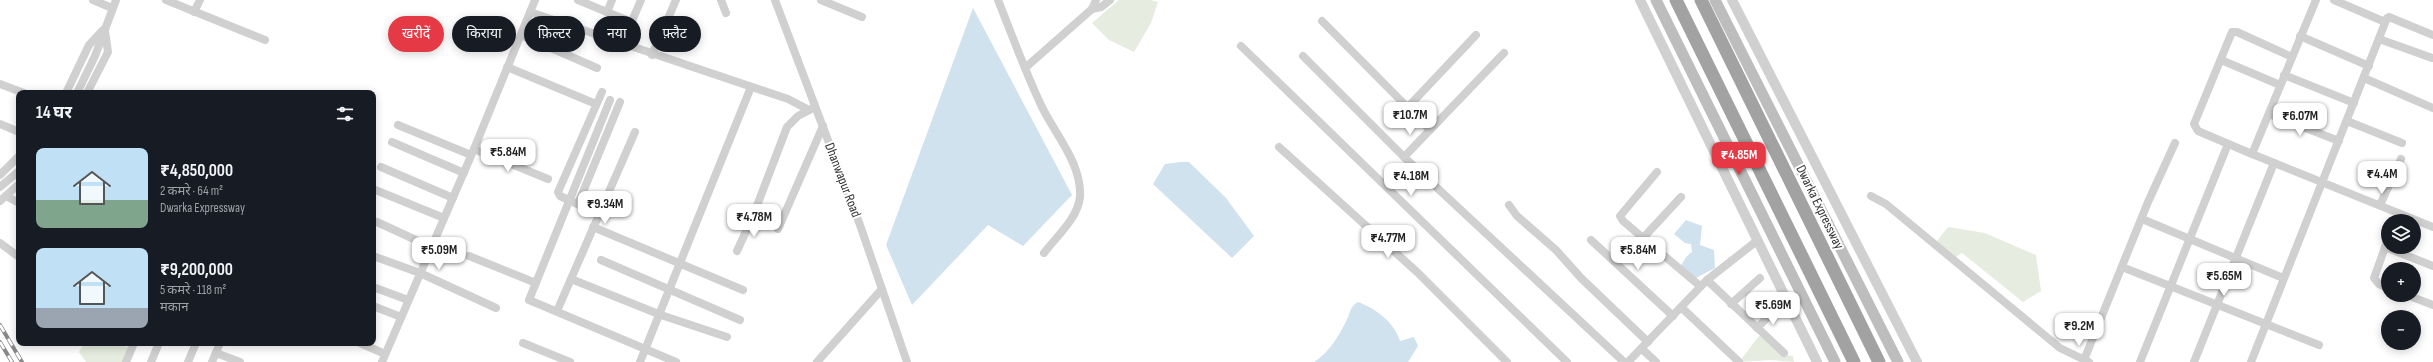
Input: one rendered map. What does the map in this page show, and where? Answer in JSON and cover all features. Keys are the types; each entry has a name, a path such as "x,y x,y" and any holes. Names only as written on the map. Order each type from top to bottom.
{"highway":[{"path":"1676,0 1854,362"},
{"name":"Dwarka Expressway","path":"1701,0 1879,362"}],"main road":[{"path":"1656,0 1835,362"},
{"path":"1715,0 1898,362"}],"street":[{"path":"78,90 114,4 93,0"},
{"path":"166,0 265,40"},
{"path":"194,12 200,0"},
{"path":"365,346 383,358 473,152 535,0"},
{"path":"578,0 617,16"},
{"path":"607,12 612,0"},
{"path":"633,16 640,0"},
{"path":"652,55 676,0"},
{"path":"721,0 726,13"},
{"name":"Dhanwapur Road","path":"775,0 812,108 823,126 907,362"},
{"path":"821,0 862,17"},
{"path":"998,0 1025,68 1052,127 1073,161 1079,186 1080,197 1073,217 1044,253"},
{"path":"1025,68 1092,9 1096,0"},
{"path":"1092,9 1101,7 1110,0"},
{"path":"1640,0 1817,362"},
{"path":"1732,0 1917,362"},
{"path":"2252,154 2316,0"},
{"path":"2334,0 2385,22"},
{"path":"530,12 593,34"},
{"path":"2251,362 2282,278 2339,141 2385,22 2389,17 2433,35"},
{"path":"1322,21 1430,130"},
{"path":"67,90 88,45 105,28"},
{"path":"89,90 108,52 105,28"},
{"path":"2292,58 2234,31 2194,124 2198,131 2274,164 2433,227"},
{"path":"521,35 597,68"},
{"path":"1408,107 1476,35"},
{"path":"2300,36 2369,66"},
{"path":"2379,39 2432,58"},
{"path":"1241,46 1566,362"},
{"path":"641,51 812,108"},
{"path":"1404,157 1504,53"},
{"path":"1303,56 1404,157 1624,362"},
{"path":"2221,60 2280,85"},
{"path":"507,67 596,104"},
{"path":"2284,75 2354,103"},
{"path":"2364,78 2433,108"},
{"path":"0,84 16,90"},
{"path":"640,362 682,263 736,119 752,87"},
{"path":"599,214 560,196 558,192 602,92"},
{"path":"610,100 568,200 530,300 676,362"},
{"path":"578,204 620,102"},
{"path":"737,252 753,216 787,126 798,116 812,108"},
{"path":"2269,114 2339,141"},
{"path":"2347,120 2402,143"},
{"path":"0,124 16,131"},
{"path":"398,125 548,179"},
{"path":"778,229 823,126"},
{"path":"557,311 635,132"},
{"path":"392,142 464,173"},
{"path":"1871,196 1886,204 2060,348 2086,361 2122,267 2175,143"},
{"path":"2140,362 2228,144"},
{"path":"1279,147 1417,272 1507,362"},
{"path":"0,175 16,159"},
{"path":"2380,205 2401,159"},
{"path":"2194,362 2274,164"},
{"path":"381,168 453,198"},
{"path":"1657,172 1622,211 1620,216 1700,286"},
{"path":"0,187 16,174"},
{"path":"3,199 16,187"},
{"path":"376,190 444,218"},
{"path":"1644,237 1681,196"},
{"path":"3,199 16,202"},
{"path":"1509,206 1517,216 1556,250 1581,278 1648,342"},
{"path":"2142,219 2282,278"},
{"path":"377,222 431,247"},
{"path":"593,226 742,290"},
{"path":"1591,240 1673,316"},
{"path":"1628,362 1642,349 1700,286 1758,240"},
{"path":"0,243 16,254"},
{"path":"2381,285 2374,278 2382,254"},
{"path":"2408,254 2433,266"},
{"path":"469,256 536,283"},
{"path":"376,257 420,273 496,308"},
{"path":"601,260 740,320"},
{"path":"2122,267 2172,285 2217,305 2319,345"},
{"path":"1731,304 1760,278"},
{"path":"572,279 661,315 727,337"},
{"path":"1707,280 1784,353"},
{"path":"376,288 408,300"},
{"path":"817,362 882,289"},
{"path":"2421,300 2433,305"},
{"path":"376,307 401,317"},
{"path":"1681,307 1739,362"},
{"path":"1757,328 1775,310"},
{"path":"523,343 570,362"},
{"path":"126,362 133,346"},
{"path":"151,362 158,346"},
{"path":"188,362 195,346"},
{"path":"212,362 219,346"},
{"path":"1642,349 1656,362"},
{"path":"216,353 240,362"}],"shaded area":[{"path":"1119,0 1150,0 1158,2 1151,23 1134,52 1109,40 1092,23"},
{"path":"1948,227 1985,233 2036,255 2041,291 2023,302 1962,253 1954,258 1937,241"},
{"path":"1759,336 1765,337 1784,355 1793,356 1794,362 1770,360 1739,362"},
{"path":"82,346 130,347 123,362 86,362 79,352"}],"water":[{"path":"973,8 1072,195 1023,246 988,225 912,305 886,245"},
{"path":"1189,162 1226,198 1254,236 1232,258 1153,184 1165,164"},
{"path":"1686,220 1702,226 1700,245 1714,250 1715,268 1694,279 1681,266 1686,257 1692,252 1691,244 1685,243 1674,234"},
{"path":"1358,302 1371,308 1384,317 1394,328 1400,341 1414,337 1418,346 1408,362 1314,362 1325,353 1334,342 1352,308"}],"railway":[{"path":"0,325 22,362"},
{"path":"0,342 12,362"}]}
